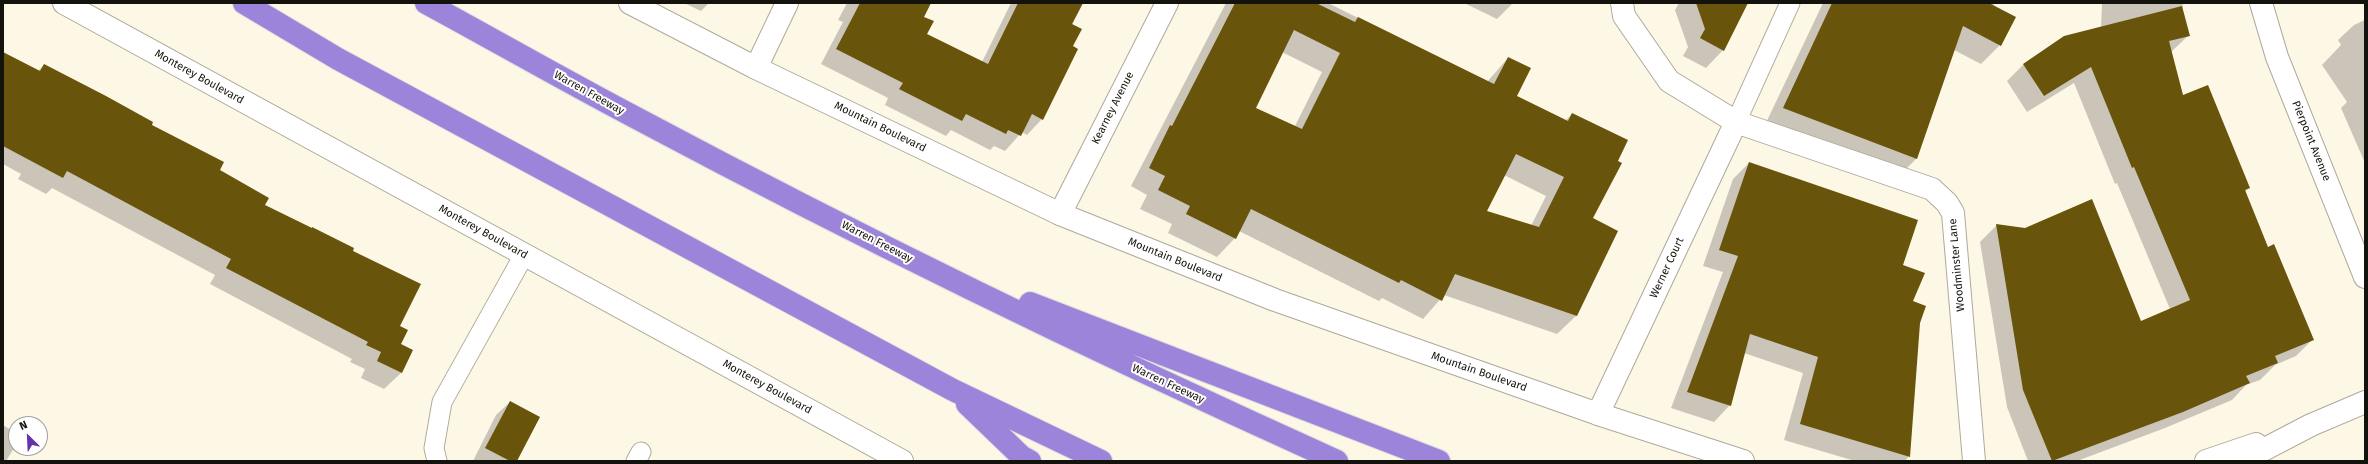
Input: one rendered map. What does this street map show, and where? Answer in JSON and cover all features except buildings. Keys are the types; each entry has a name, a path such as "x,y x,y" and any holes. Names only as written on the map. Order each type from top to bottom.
{"highway":[{"path":"244,3 345,63 953,390 1101,461"},
{"name":"Warren Freeway","path":"426,3 642,122 898,253 1169,385 1337,461"},
{"path":"898,253 1276,396 1440,461"},
{"path":"953,390 1021,456 1030,461"}],"street":[{"name":"Monterey Boulevard","path":"64,3 902,461"},
{"name":"Mountain Boulevard","path":"630,3 756,68 1060,214 1275,300 1598,414 1743,461"},
{"path":"756,68 788,3"},
{"name":"Kearney Avenue","path":"1060,214 1167,3"},
{"name":"Woodminster Lane","path":"1622,3 1624,16 1669,81 1736,122 1932,190 1947,203 1953,213 1974,461"},
{"name":"Pierpoint Avenue","path":"2261,3 2277,56 2365,277"},
{"name":"Werner Court","path":"1598,414 1736,122"},
{"path":"2206,461 2310,425 2365,402"},
{"path":"2242,461 2310,425"}],"lane":[{"path":"1736,122 1790,3"},
{"path":"437,461 434,448 442,402 524,254"}]}
